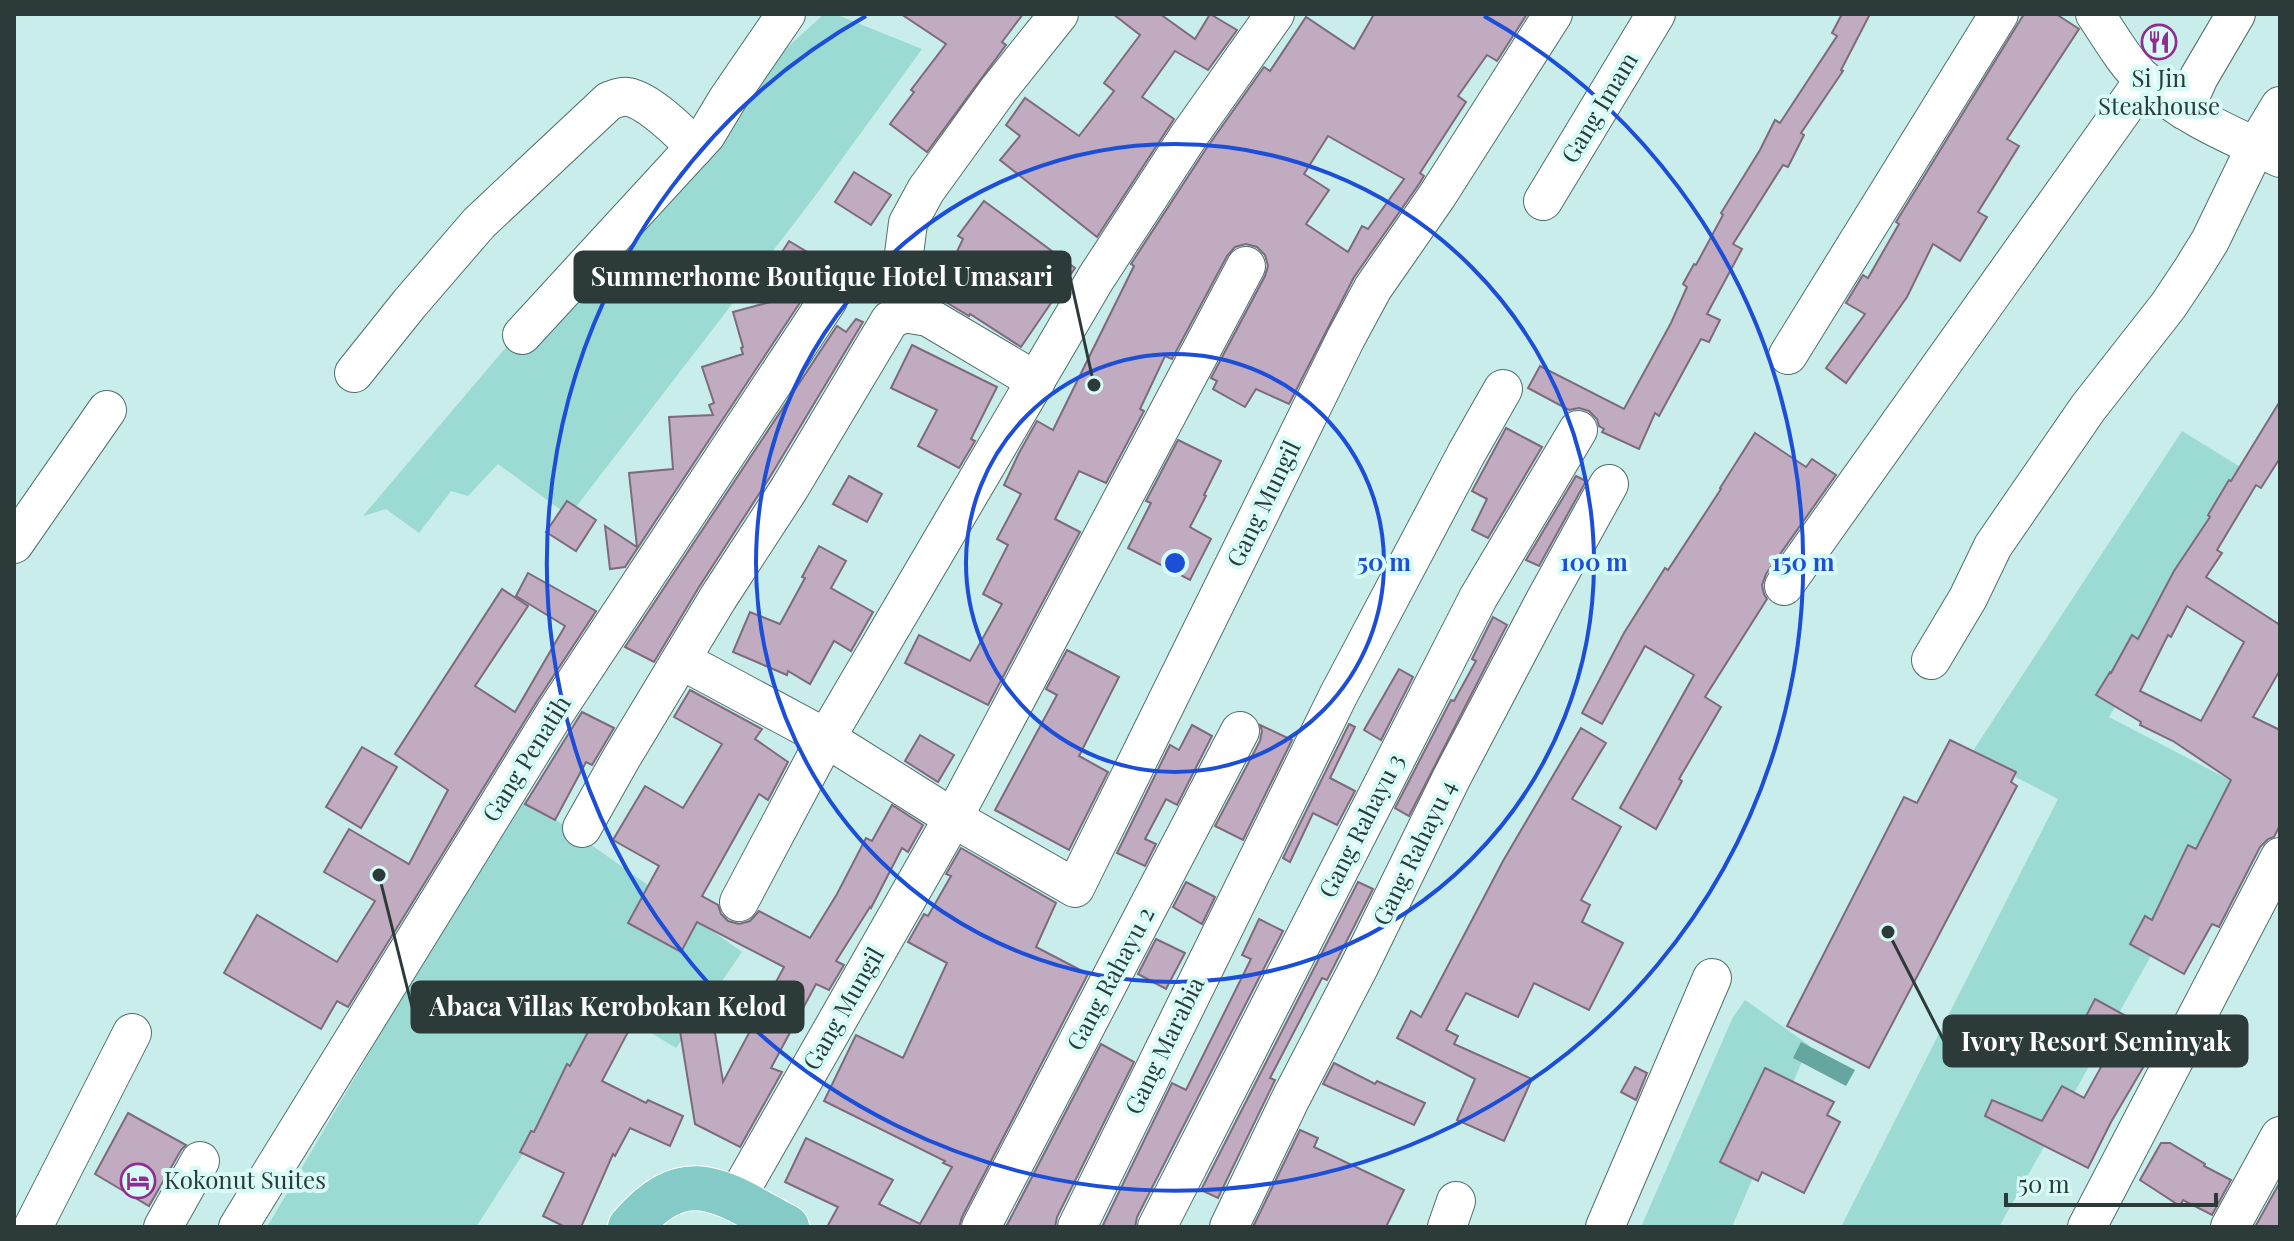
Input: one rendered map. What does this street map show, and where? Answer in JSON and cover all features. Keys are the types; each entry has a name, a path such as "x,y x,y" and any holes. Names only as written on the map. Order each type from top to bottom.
{"main road":[{"path":"630,1227 651,1204 670,1193 706,1188 787,1227"}],"street":[{"path":"522,335 706,135 786,14"},
{"path":"904,313 901,277 908,223 935,177 1059,14"},
{"path":"739,902 826,738 1096,278 1188,137 1275,14"},
{"name":"Gang Mungil","path":"681,660 826,738 953,818 1075,888 1373,288 1437,196 1553,14"},
{"name":"Gang Imam","path":"1543,201 1656,14"},
{"path":"1788,355 1999,14"},
{"path":"2095,14 2144,80 2184,110 2268,152"},
{"path":"2184,110 2199,77 2236,14"},
{"path":"1784,586 2144,80"},
{"path":"354,373 479,223 609,101 629,97 639,101 677,129 694,148"},
{"path":"1931,660 1968,598 1993,546 2088,408 2168,306 2268,152 2280,106"},
{"name":"Gang Mungil","path":"735,1200 953,818 1246,266"},
{"name":"Gang Penatih","path":"238,1227 555,713 828,300"},
{"path":"582,828 681,660 789,489 890,320 904,313 928,317 1036,381"},
{"name":"Gang Marabia","path":"1077,1227 1338,696 1503,389"},
{"path":"14,544 107,410"},
{"name":"Gang Rahayu 3","path":"1157,1227 1478,598 1578,430"},
{"name":"Gang Rahayu 4","path":"1229,1227 1452,777 1609,484"},
{"name":"Gang Rahayu 2","path":"981,1227 1240,731"},
{"path":"2087,1227 2280,857"},
{"path":"1605,1227 1712,978"},
{"path":"33,1227 132,1033"},
{"path":"2230,1227 2280,1136"},
{"path":"163,1227 200,1161"}],"shaded area":[{"path":"824,14 835,14 922,49 812,200 569,516 498,464 468,496 451,491 419,533 386,509 363,516 667,157"},
{"path":"2182,431 2255,476 2109,717 2245,788 1999,1227 1841,1227 2058,799 1971,754"},
{"path":"521,795 742,952 676,1048 615,1011 476,1227 267,1227"},
{"path":"1745,1000 1809,1045 1732,1227 1641,1227 1733,1017"},
{"path":"1801,1042 1855,1070 1846,1086 1793,1058"}],"building":[{"path":"901,14 1023,14 1002,42 1006,45 927,152 890,124 946,44"},
{"path":"1113,14 1160,14 1195,39 1210,14 1237,30 1208,70 1175,51 1142,97 1174,119 1097,237 1000,160 1020,136 1006,125 1025,98 1079,136 1114,91 1104,83 1140,35"},
{"path":"1374,14 1527,14 1497,61 1487,55 1458,96 1466,102 1420,173 1424,176 1419,184 1354,277 1289,404 1256,389 1245,407 1213,389 1217,381 1211,378 1268,266 1265,255 1257,247 1246,244 1235,247 1227,256 1172,359 1165,356 1140,409 1144,411 1106,483 1079,471 1055,519 1080,532 988,705 905,663 919,635 970,661 1002,604 983,594 1008,545 997,539 1021,494 1004,485 1019,453 1037,421 1053,430 1134,266 1131,264 1264,67 1270,71 1306,17 1354,49","holes":["1328,136 1404,179 1368,229 1362,226 1348,252 1306,224 1329,190 1304,174"]},
{"path":"1842,14 1870,14 1843,71 1801,133 1804,135 1788,167 1783,165 1733,244 1742,249 1707,314 1720,320 1709,342 1701,339 1659,416 1655,413 1639,449 1602,432 1604,429 1589,411 1579,408 1569,410 1528,388 1540,366 1624,409 1671,323 1687,287 1683,284 1723,215 1721,213 1775,120 1780,123 1837,36 1832,33"},
{"path":"2024,14 2056,14 2079,29 2007,139 2019,146 1978,212 1987,217 1960,261 1933,244 1907,297 1846,383 1826,368 1865,314 1846,303 1863,275 1868,278 1899,224 1896,222"},
{"path":"854,172 891,195 871,225 835,202"},
{"path":"984,201 1075,268 1021,347 944,301 949,292 940,287 963,239 958,236"},
{"path":"789,241 843,270 836,280 819,280 807,292 771,270"},
{"path":"807,292 625,567 610,569 605,526 637,547 629,473 673,469 669,417 713,415 709,405 714,403 702,367 743,354 733,312"},
{"path":"856,319 863,322 654,662 625,647 837,326 846,332"},
{"path":"912,345 997,387 971,439 975,441 959,468 918,446 937,410 891,388"},
{"path":"2280,401 2280,458 2261,488 2256,485 2217,550 2222,553 2206,577 2280,625 2280,670 2253,717 2280,730 2280,825 2274,837 2260,847 2219,927 2212,924 2184,974 2130,944 2145,916 2152,920 2188,845 2196,849 2231,780 2096,695 2132,635 2138,639 2174,571","holes":["2187,606 2244,642 2201,721 2140,691 2168,635 2171,637"]},
{"path":"1506,428 1542,447 1488,538 1472,530 1487,499 1472,491"},
{"path":"1755,433 1806,467 1812,459 1836,475 1766,574 1762,585 1767,599 1705,697 1721,707 1679,779 1682,781 1656,829 1620,808 1694,675 1645,646 1602,724 1582,713 1624,633"},
{"path":"1178,440 1221,461 1190,527 1211,539 1190,580 1128,548 1151,503 1146,501"},
{"path":"849,476 882,494 867,522 833,504"},
{"path":"1576,476 1586,481 1539,566 1526,560"},
{"path":"567,501 596,520 576,551 546,532"},
{"path":"819,546 846,561 831,588 873,612 851,651 834,641 810,684 788,671 787,675 733,652 750,612 780,624"},
{"path":"528,573 596,611 348,1007 337,1001 321,1029 224,973 257,915 337,962 375,901 324,872 349,829 409,864 448,790 395,754 502,589 528,606 475,686 515,712 565,626 516,596"},
{"path":"1493,617 1507,625 1409,816 1395,808 1451,700 1454,701 1476,661 1472,659"},
{"path":"1067,650 1119,677 1079,756 1108,772 1069,850 995,810 1057,695 1046,689"},
{"path":"1399,669 1413,677 1381,740 1364,730"},
{"path":"690,690 762,729 755,739 788,762 768,800 759,794 702,896 718,905 728,921 739,924 750,921 759,911 810,938 866,838 872,841 892,805 923,825 908,852 902,848 871,908 836,961 844,965 829,990 816,984 771,1068 782,1072 740,1147 695,1124 680,1031 714,1026 723,1082 784,967 697,922 681,952 628,923 659,866 613,840 645,786 683,808 722,744 674,717"},
{"path":"582,712 614,728 592,765 586,762 555,820 525,804"},
{"path":"1349,724 1355,727 1330,778 1355,791 1337,825 1313,813 1290,862 1283,858"},
{"path":"1192,725 1212,736 1177,805 1166,799 1145,839 1156,844 1145,866 1117,853 1170,745 1179,750"},
{"path":"1260,725 1292,740 1243,840 1215,826 1260,741"},
{"path":"1581,728 1606,743 1572,799 1621,827 1581,900 1590,905 1582,922 1623,943 1589,1010 1534,983 1518,1017 1466,993 1446,1030 1458,1036 1454,1044 1532,1079 1504,1141 1457,1120 1475,1079 1397,1038 1411,1011 1421,1017 1503,861"},
{"path":"920,735 954,755 938,782 905,761"},
{"path":"1950,740 2016,772 2011,782 2017,786 1869,1068 1787,1026 1904,797 1917,803"},
{"path":"362,747 397,767 361,828 326,807"},
{"path":"961,848 1056,903 1036,947 1088,974 959,1227 827,1227 838,1207 785,1182 806,1138 893,1180 879,1204 920,1224 952,1167 824,1101 856,1035 903,1058 947,963 908,942 924,914 928,916 951,876 946,874"},
{"path":"1186,882 1215,897 1202,924 1173,907"},
{"path":"1358,882 1373,889 1327,980 1322,978 1270,1078 1275,1080 1218,1198 1201,1190"},
{"path":"1259,919 1283,931 1137,1217 1135,1227 1102,1227 1172,1083 1186,1090 1251,959 1242,955"},
{"path":"1156,939 1185,953 1166,989 1138,974"},
{"path":"606,998 637,1015 602,1081 646,1103 648,1100 683,1116 670,1146 630,1128 615,1156 613,1154 581,1227 565,1227 543,1216 564,1173 520,1152 531,1131 534,1132 567,1064 570,1066"},
{"path":"2095,999 2135,1021 2133,1024 2161,1037 2088,1168 1985,1116 1992,1100 2042,1121 2062,1086 2084,1098 2116,1040 2083,1022"},
{"path":"1101,1044 1134,1062 1057,1217 1055,1227 1006,1227"},
{"path":"1334,1063 1375,1084 1377,1081 1425,1103 1414,1125 1323,1084"},
{"path":"1635,1067 1647,1073 1636,1100 1621,1092"},
{"path":"1765,1068 1834,1102 1827,1115 1840,1122 1804,1193 1762,1172 1758,1181 1720,1162"},
{"path":"128,1113 186,1145 149,1206 95,1174"},
{"path":"1300,1130 1318,1138 1314,1147 1404,1190 1386,1227 1253,1227"},
{"path":"2161,1143 2170,1143 2231,1180 2212,1215 2183,1200 2180,1206 2140,1180"},
{"path":"2280,1182 2280,1227 2255,1227"}],"place":[{"name":"Si Jin Steakhouse","path":"2159,42"},
{"name":"Summerhome Boutique Hotel Umasari","path":"1094,385"},
{"name":"Abaca Villas Kerobokan Kelod","path":"379,875"},
{"name":"Ivory Resort Seminyak","path":"1888,932"},
{"name":"Kokonut Suites","path":"138,1181"}]}
